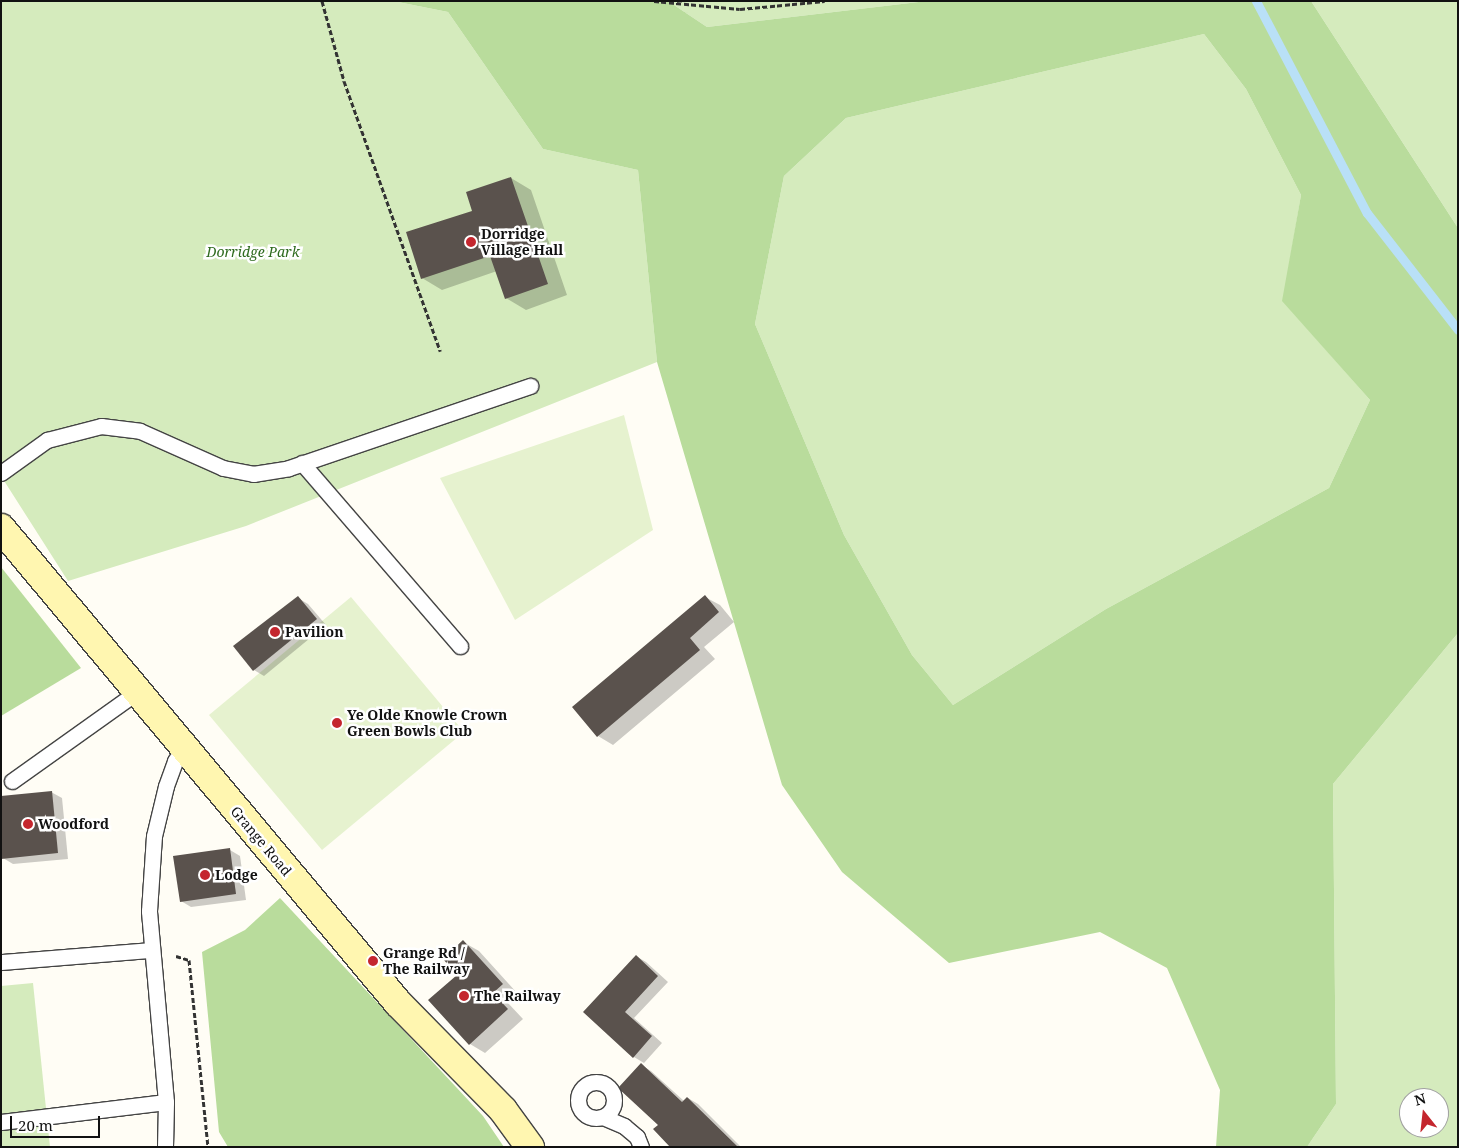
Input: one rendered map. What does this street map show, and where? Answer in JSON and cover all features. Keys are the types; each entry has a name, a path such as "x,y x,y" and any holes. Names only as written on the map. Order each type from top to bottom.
{"main road":[{"name":"Grange Road","path":"1,528 183,749 398,1003 503,1110 530,1147"}],"lane":[{"path":"1,474 47,440 101,426 140,431 223,468 253,474 302,463 530,386"},
{"path":"302,463 460,646"},
{"path":"12,781 137,692"},
{"path":"165,1147 166,1102 149,911 154,836 166,786 175,761 183,749"},
{"path":"1,962 151,950"},
{"path":"1,1122 166,1102"},
{"path":"602,1117 624,1126 637,1137 641,1147"}],"path":[{"path":"322,1 344,81 440,351"},
{"path":"654,1 740,9 826,1"},
{"path":"151,950 189,960 208,1147"}],"green space":[{"name":"Dorridge Park","path":"1,1 393,1 448,12 543,149 638,170 657,362 246,526 68,581 1,476"},
{"path":"393,1 668,1 707,27 927,1 1311,1 1458,228 1458,633 1333,784 1336,1104 1307,1147 1216,1147 1220,1090 1167,968 1100,932 949,963 842,872 782,785 657,362 638,170 543,149 448,12","holes":["1204,34 1246,89 1301,195 1282,301 1370,400 1329,488 1106,609 953,705 912,655 844,535 755,324 784,176 846,118"]},
{"path":"668,1 927,1 707,27"},
{"path":"1311,1 1458,1 1458,228"},
{"path":"1204,34 1246,89 1301,195 1283,301 1370,400 1329,488 1106,609 953,705 912,655 844,535 755,324 784,176 846,118"},
{"path":"624,415 653,530 515,620 440,478"},
{"path":"1,567 81,668 1,716"},
{"name":"Ye Olde Knowle Crown Green Bowls Club","path":"351,597 464,732 322,850 209,715"},
{"path":"1458,633 1458,1147 1307,1147 1336,1104 1333,784"},
{"path":"280,898 483,1116 504,1147 228,1147 219,1132 202,952 245,930"},
{"path":"33,983 50,1147 1,1147 1,986"}],"building":[{"name":"Dorridge Village Hall","path":"511,177 548,284 505,299 490,256 421,279 406,232 472,211 466,192"},
{"path":"705,595 719,612 690,638 700,650 597,737 572,707"},
{"name":"Pavilion","path":"298,596 317,619 253,671 233,646"},
{"name":"Woodford","path":"52,791 58,853 1,859 1,796"},
{"name":"Lodge","path":"230,848 236,894 180,902 173,856"},
{"name":"The Railway","path":"463,940 503,984 493,993 508,1009 469,1045 428,1000 457,975 443,959"},
{"path":"636,955 658,976 625,1012 652,1036 633,1058 583,1012"},
{"path":"641,1063 682,1102 687,1097 738,1147 670,1147 653,1129 658,1125 618,1088"}],"waterway":[{"path":"1256,1 1367,213 1458,330"}],"place":[{"name":"Dorridge Village Hall","path":"471,242"},
{"name":"Pavilion","path":"275,632"},
{"name":"Ye Olde Knowle Crown Green Bowls Club","path":"337,723"},
{"name":"Woodford","path":"28,824"},
{"name":"Lodge","path":"205,875"},
{"name":"Grange Rd / The Railway","path":"373,961"},
{"name":"The Railway","path":"464,996"}]}
